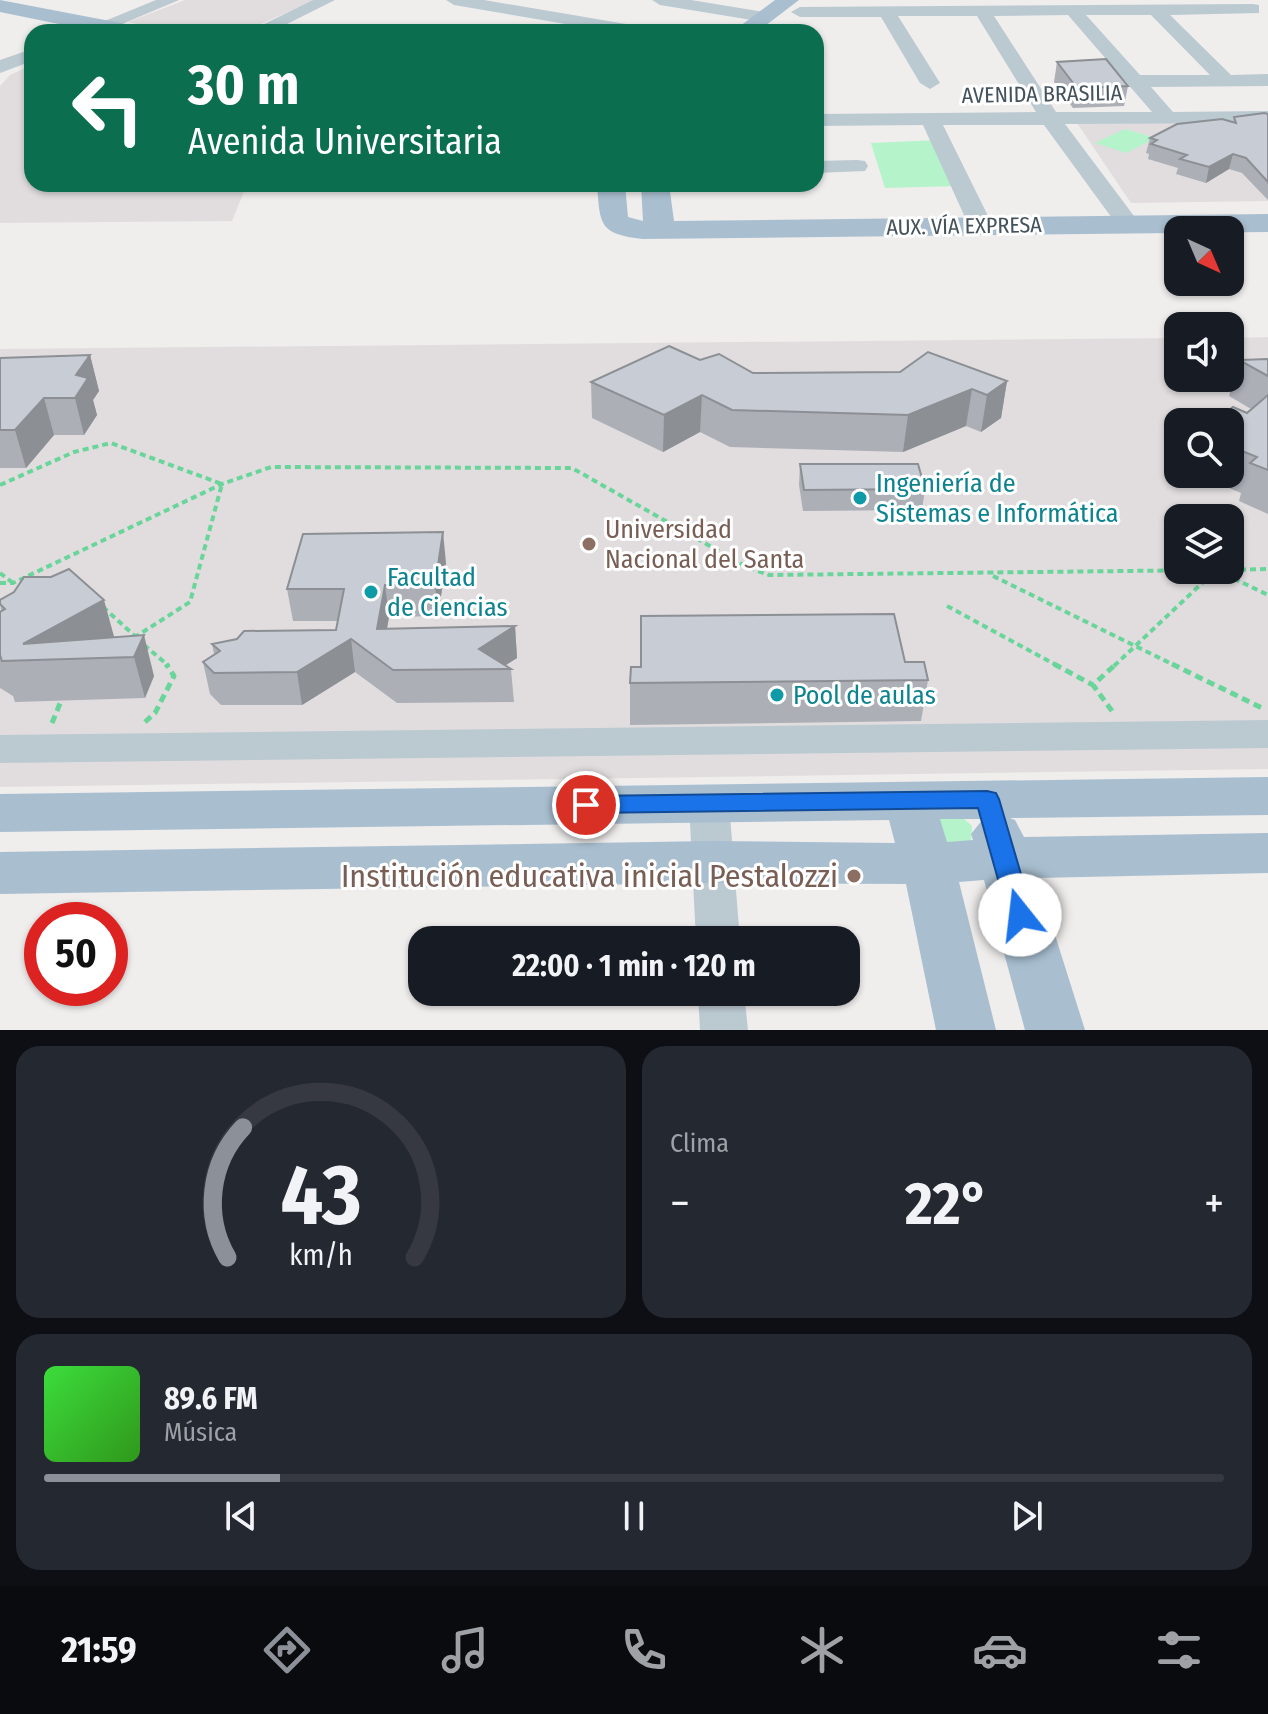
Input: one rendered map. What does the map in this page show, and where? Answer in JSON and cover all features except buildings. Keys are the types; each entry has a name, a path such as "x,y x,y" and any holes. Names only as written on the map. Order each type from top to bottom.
{"main road":[{"path":"769,24 802,4"},
{"path":"0,6 74,24"},
{"path":"0,17 34,24"},
{"name":"AUX. VÍA EXPRESA","path":"612,192 614,220 623,228 661,230 1268,223"},
{"path":"656,192 661,230"},
{"path":"0,813 1268,796"},
{"path":"987,799 1055,1030"},
{"path":"908,800 928,864 966,1030"},
{"path":"0,873 713,862 928,864 1003,858 1268,853"}],"street":[{"path":"107,24 171,0"},
{"path":"274,24 327,0"},
{"path":"454,0 625,24"},
{"path":"510,9 527,0"},
{"path":"634,24 667,1 769,24"},
{"path":"802,4 887,12 1072,10 1108,5 1156,10 1248,5 1268,24"},
{"path":"1072,10 1168,118"},
{"path":"1156,10 1226,80"},
{"path":"982,11 1049,117 1128,224"},
{"path":"887,12 930,83"},
{"path":"0,67 24,57"},
{"path":"1135,81 1268,80"},
{"name":"AVENIDA BRASILIA","path":"824,120 1268,117"},
{"path":"930,119 981,226"},
{"path":"824,167 857,166"},
{"path":"0,749 1268,734"},
{"path":"709,803 717,926"},
{"path":"722,1006 724,1030"}],"path":[{"path":"0,485 74,452 111,443 222,484"},
{"path":"0,583 13,583 222,484 271,467 572,468 747,567 769,575 1164,571"},
{"path":"135,637 190,602 222,484"},
{"path":"1244,570 1268,569"},
{"path":"1093,685 1216,570 1268,595"},
{"path":"0,573 13,583"},
{"path":"989,574 1268,710"},
{"path":"94,599 169,666 174,676 155,713 133,727"},
{"path":"947,606 1093,685 1116,717"},
{"path":"61,701 50,729 65,729"}],"shaded area":[{"path":"185,0 315,0 261,24 128,22"},
{"path":"24,69 24,192 244,192 232,221 0,223 0,86 10,75"},
{"path":"1268,121 1268,201 1131,203 1077,123"},
{"name":"Universidad Nacional del Santa","path":"1268,337 1268,769 0,787 0,349 1164,338 1164,392 1244,392 1244,338"}],"green space":[{"path":"1125,129 1156,138 1126,153 1095,143"},
{"path":"938,140 959,186 885,188 871,143"},
{"path":"962,817 972,826 971,841 945,845 935,818"}],"place":[{"name":"Ingeniería de Sistemas e Informática","path":"860,498"},
{"name":"Universidad Nacional del Santa","path":"589,544"},
{"name":"Facultad de Ciencias","path":"371,592"},
{"name":"Pool de aulas","path":"777,695"},
{"name":"Institución educativa inicial Pestalozzi","path":"854,876"}],"route":[{"path":"586,805 987,799 1020,915"}]}
